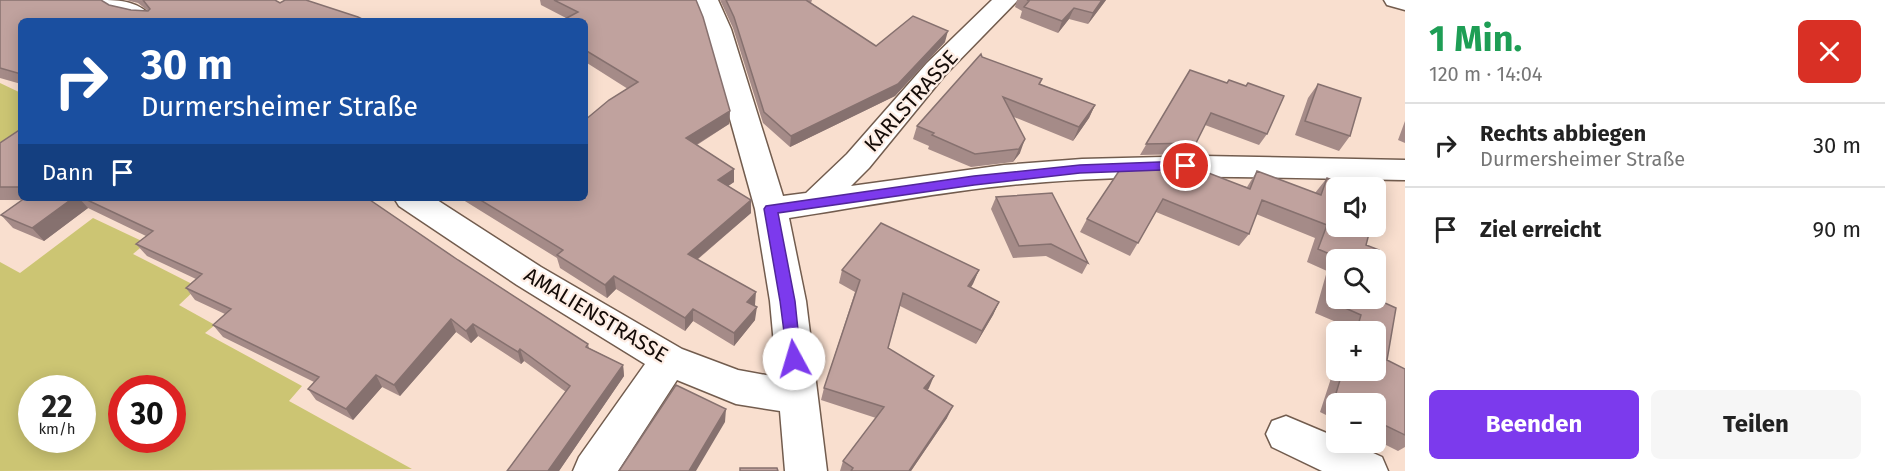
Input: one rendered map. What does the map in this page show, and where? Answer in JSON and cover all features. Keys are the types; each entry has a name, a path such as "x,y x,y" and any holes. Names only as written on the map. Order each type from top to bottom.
{"street":[{"path":"128,11 158,0"},
{"path":"706,0 718,29 771,209 788,301 806,471"},
{"name":"KARLSTRASSE","path":"815,203 858,161 936,69 1006,0"},
{"path":"1396,0 1405,3"},
{"path":"771,209 974,180 1080,169 1186,166 1405,170"},
{"name":"AMALIENSTRASSE","path":"414,201 488,250 669,360 736,387 797,397"},
{"path":"594,471 669,360"},
{"path":"1286,434 1366,471"}],"shaded area":[{"path":"0,83 18,92 18,140 0,152"},
{"path":"93,218 146,243 133,254 198,287 179,305 215,325 205,333 302,386 289,401 412,469 0,471 0,262 20,273"}],"building":[{"path":"0,0 101,0 109,5 148,11 150,9 143,0 275,0 280,3 285,0 306,0 360,18 18,18 18,73 0,68"},
{"path":"554,0 696,0 730,111 686,138 734,169 718,180 751,200 688,254 756,292 747,302 757,307 734,333 693,309 685,318 614,276 605,285 557,255 563,250 482,201 588,201 588,118 609,100 638,82 588,52 588,18 567,18 578,12"},
{"path":"726,0 806,0 876,46 913,16 948,31 898,84 791,136 764,112 734,17"},
{"path":"1027,0 1102,0 1093,13 1074,8 1062,21 1024,7 1029,1"},
{"path":"981,54 982,57 1042,79 1039,84 1095,105 1079,127 1003,97 1025,139 1019,149 975,154 917,126"},
{"path":"1190,70 1227,83 1229,80 1246,86 1248,83 1284,96 1267,134 1211,113 1196,143 1146,144"},
{"path":"1318,84 1361,98 1350,136 1305,121"},
{"path":"18,131 18,187 0,187 0,143"},
{"path":"1173,166 1193,167 1250,189 1257,171 1321,195 1326,181 1326,225 1262,200 1249,234 1163,199 1138,243 1087,219 1119,171 1176,168"},
{"path":"1052,193 1088,263 1051,244 1019,246 996,197"},
{"path":"21,201 69,201 32,228 1,215"},
{"path":"89,201 371,201 588,344 586,347 623,365 548,471 507,471 570,386 520,349 518,352 473,324 466,331 451,319 394,385 376,375 346,409 308,389 319,377 213,325 231,309 186,288 202,274 136,244 153,231"},
{"path":"881,223 979,270 968,286 999,302 982,331 903,293 888,348 934,376 924,388 953,406 909,471 851,471 853,468 843,461 884,407 824,388 860,280 842,270"},
{"path":"1326,228 1326,237 1368,237 1366,245 1376,249 1326,249 1326,252 1318,249"},
{"path":"1386,303 1396,308 1387,360 1405,369 1405,435 1386,426 1386,393 1336,393 1340,381 1386,381 1386,321 1359,321 1361,315 1347,309 1386,309"},
{"path":"676,385 726,409 689,471 619,471"},
{"path":"740,468 777,468 778,471 740,471"}],"route":[{"path":"794,359 788,301 771,209 974,180 1080,169 1186,166"}]}
